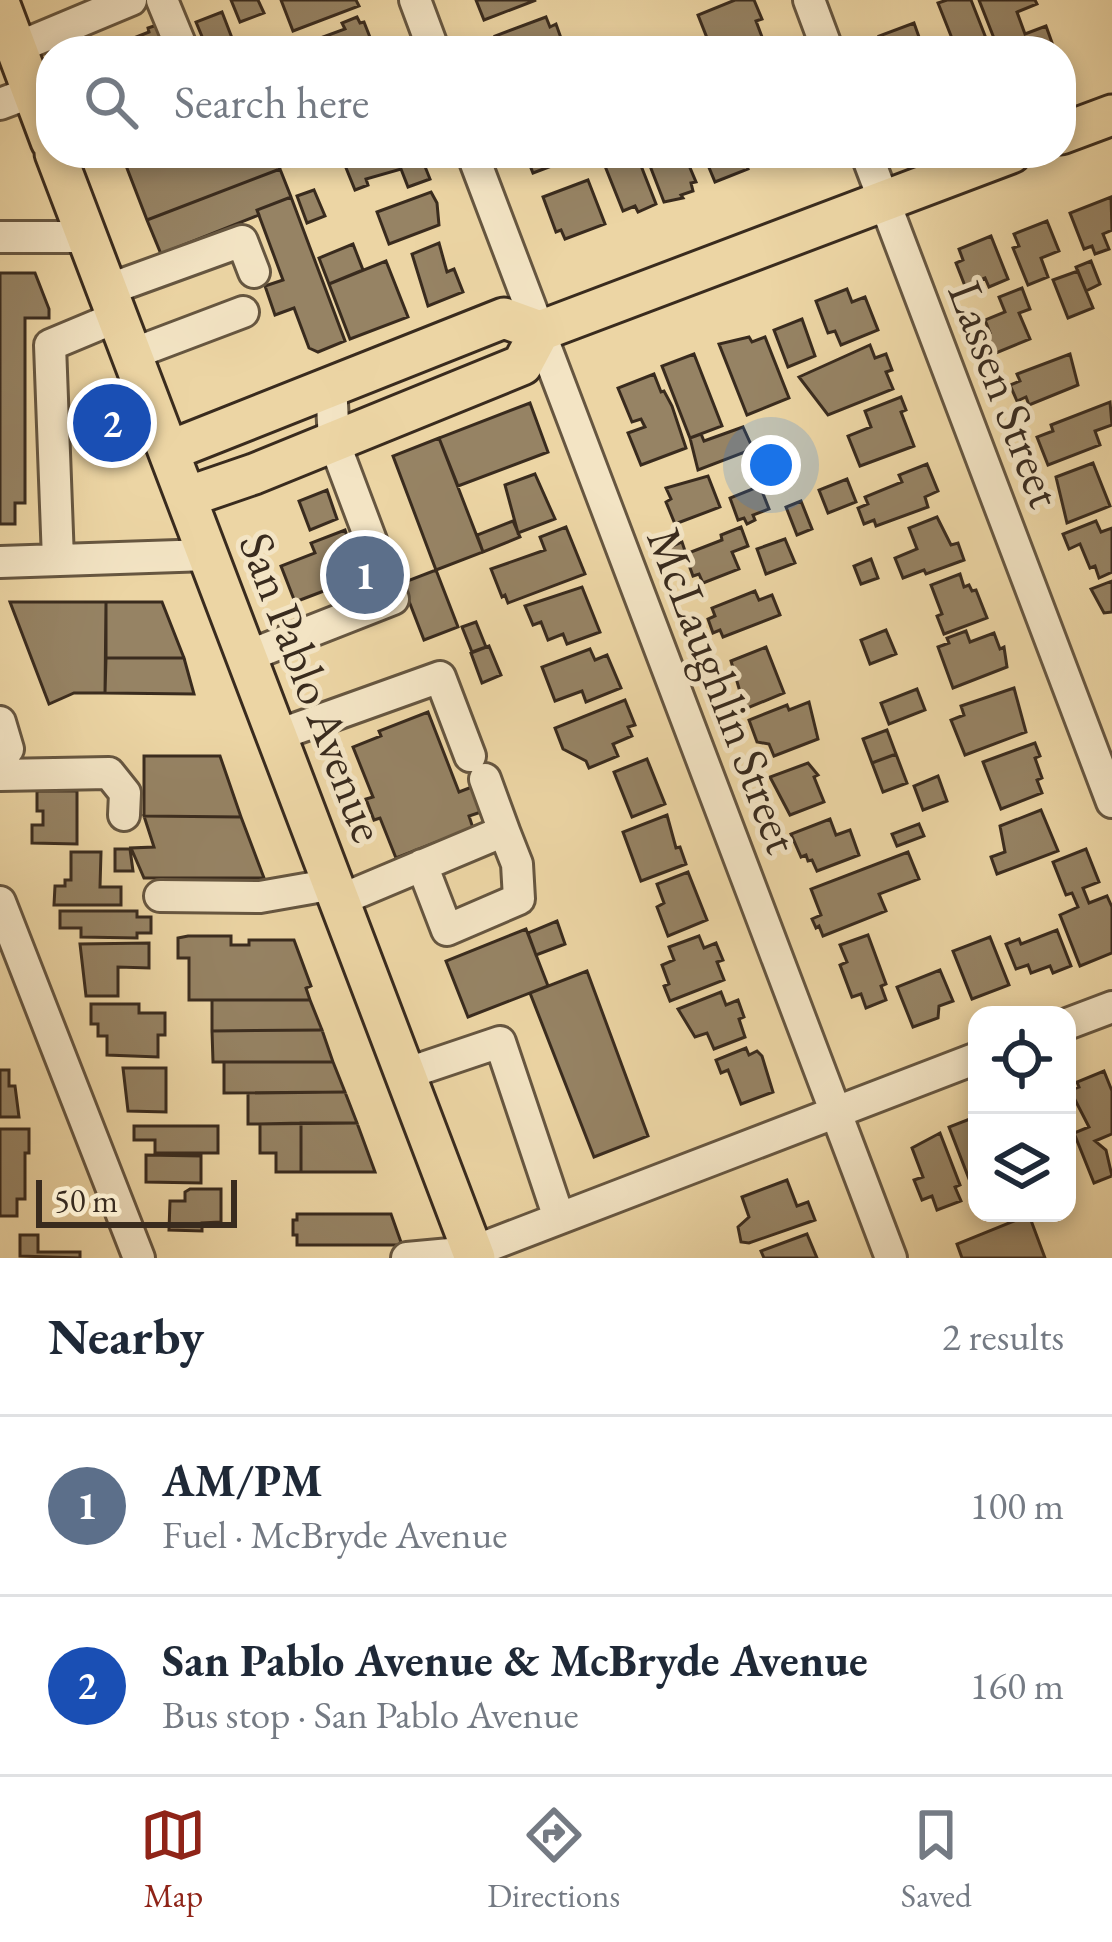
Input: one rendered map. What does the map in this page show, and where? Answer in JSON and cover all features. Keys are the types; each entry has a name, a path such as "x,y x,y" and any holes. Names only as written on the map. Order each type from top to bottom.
{"main road":[{"name":"San Pablo Avenue","path":"7,32 36,113"},
{"path":"1076,128 1112,115"},
{"name":"San Pablo Avenue","path":"58,168 473,1255"},
{"path":"187,497 522,365 540,332 971,168"},
{"path":"169,451 504,318 540,332"}],"street":[{"path":"7,32 131,0"},
{"path":"162,0 177,36"},
{"path":"415,0 428,36"},
{"path":"809,0 822,36"},
{"name":"McLaughlin Street","path":"478,168 891,1258"},
{"name":"Lassen Street","path":"872,168 1112,802"},
{"path":"0,237 87,237"},
{"path":"58,560 50,345 112,303 242,241 254,272"},
{"path":"131,354 243,312"},
{"path":"248,656 393,598 334,442 331,384"},
{"path":"0,562 208,555"},
{"path":"278,735 440,677 517,864 519,899 447,930 422,865"},
{"path":"3,749 109,773 125,793 124,815"},
{"path":"160,896 337,892 422,865 504,831"},
{"path":"0,902 139,1258"},
{"path":"1076,1021 1112,1007"},
{"path":"405,1074 500,1042 559,1218"},
{"path":"407,1258 473,1255 968,1061"}],"building":[{"path":"231,0 258,0 264,13 240,22"},
{"path":"281,0 356,0 359,6 293,31"},
{"path":"476,0 536,0 484,20"},
{"path":"735,0 754,0 762,19 756,21 762,36 706,36 698,15"},
{"path":"971,0 985,36 951,36 938,3"},
{"path":"979,0 1035,0 1037,4 1017,12 1025,34 1046,26 1050,36 993,36"},
{"path":"222,12 231,36 202,36 196,22"},
{"path":"357,17 370,36 326,36 345,29 342,23"},
{"path":"546,17 550,27 556,24 560,36 495,36"},
{"path":"914,23 919,36 879,36"},
{"path":"157,25 161,36 139,36 149,32 148,28"},
{"path":"127,168 280,168 280,169 147,220"},
{"path":"346,168 426,168 430,179 408,187 401,169 366,179 368,185 355,190"},
{"path":"606,168 642,168 656,204 638,212 635,206 623,211"},
{"path":"651,168 690,168 696,182 691,183 693,191 664,202"},
{"path":"709,168 748,169 715,182"},
{"path":"280,169 291,197 257,210 259,215 161,254 147,220"},
{"path":"588,180 605,224 565,239 561,230 556,232 543,197"},
{"path":"314,190 325,216 307,223 297,196"},
{"path":"431,192 439,225 389,244 377,212"},
{"path":"291,197 345,341 318,352 309,348 294,308 275,315 265,286 283,280 257,210"},
{"path":"1111,197 1112,230 1103,234 1109,249 1095,254 1092,246 1084,249 1070,213"},
{"path":"1047,221 1059,251 1041,258 1048,277 1028,285 1013,248 1019,246 1014,234"},
{"path":"991,236 1008,279 989,287 985,278 965,286 956,263 963,260 959,249"},
{"path":"439,243 447,272 454,269 463,292 428,306 412,254"},
{"path":"353,244 363,270 329,284 319,258"},
{"path":"386,261 408,317 350,339 329,284"},
{"path":"1091,261 1100,284 1086,291 1076,267"},
{"path":"1078,271 1093,308 1068,318 1053,280"},
{"path":"0,273 35,273 49,309 49,318 25,318 25,503 15,503 15,524 0,524"},
{"path":"1022,288 1030,309 1019,313 1030,339 991,355 983,336 990,333 985,320 1005,312 999,297"},
{"path":"847,289 852,302 865,297 878,330 841,345 835,331 828,333 816,301"},
{"path":"802,319 815,356 788,367 774,330"},
{"path":"749,337 752,342 765,337 789,398 747,415 719,344"},
{"path":"870,345 875,358 886,354 893,389 828,415 799,377"},
{"path":"694,354 722,426 690,438 662,366"},
{"path":"1070,354 1078,385 1029,405 1026,397 1017,401 1010,385 1020,381 1017,374"},
{"path":"654,374 672,406 686,448 641,465 628,433 645,427 641,419 632,422 618,388"},
{"path":"901,397 906,410 901,412 914,446 860,466 848,436 871,427 865,411"},
{"path":"1110,402 1112,425 1095,431 1100,445 1048,465 1037,437 1053,431 1051,425"},
{"path":"530,403 548,452 458,486 439,438"},
{"path":"743,427 753,449 698,470 690,438 701,434 704,441"},
{"path":"439,438 483,552 436,570 393,456"},
{"path":"1093,463 1110,506 1067,523 1056,477"},
{"path":"927,464 938,491 925,497 928,507 876,526 874,520 864,524 858,508 868,504 865,497 902,482 899,475"},
{"path":"535,474 555,519 518,533 505,485"},
{"path":"708,476 720,507 675,524 666,488"},
{"path":"847,479 856,502 828,513 819,490"},
{"path":"760,486 769,509 753,515 755,520 747,524 744,518 738,520 730,498"},
{"path":"327,490 337,519 310,530 299,501"},
{"path":"801,501 812,529 797,535 786,507"},
{"path":"937,517 951,545 958,543 964,560 903,578 895,558 917,549 909,528"},
{"path":"513,521 520,537 483,552 477,535"},
{"path":"1096,521 1101,532 1112,528 1112,572 1099,578 1080,544 1069,549 1063,534"},
{"path":"566,527 585,574 508,603 491,569 545,550 540,537"},
{"path":"741,527 748,546 732,552 739,569 703,583 699,574 693,576 686,557 671,562 666,549 682,542 686,554"},
{"path":"345,530 349,542 359,538 377,584 334,601 329,589 295,602 281,566 315,553 311,543"},
{"path":"785,539 795,563 766,574 757,549"},
{"path":"871,559 878,578 861,584 854,566"},
{"path":"436,570 458,627 424,640 402,583"},
{"path":"960,574 964,587 976,590 987,618 944,634 931,585"},
{"path":"1112,581 1112,612 1104,613 1091,589"},
{"path":"582,587 600,632 567,644 563,634 548,640 541,622 533,625 525,606"},
{"path":"755,591 759,600 772,595 780,615 723,637 720,630 713,633 708,619 715,616 712,608"},
{"path":"10,602 106,602 105,693 74,693 49,704"},
{"path":"106,602 162,602 184,658 106,658"},
{"path":"476,622 486,647 472,652 462,627"},
{"path":"886,630 896,654 870,664 861,640"},
{"path":"966,631 970,642 994,633 1000,649 1004,647 1007,667 953,688 938,647"},
{"path":"489,646 501,675 482,683 471,653"},
{"path":"766,647 784,693 745,709 731,661"},
{"path":"590,649 595,660 607,655 621,688 586,702 582,691 555,701 542,667"},
{"path":"106,658 184,658 194,694 105,693"},
{"path":"1014,688 1026,732 965,755 951,720 964,715 961,706"},
{"path":"917,689 925,710 889,724 881,703"},
{"path":"625,700 635,725 628,727 632,736 613,744 618,756 589,768 586,761 563,749 555,728"},
{"path":"809,702 818,739 774,756 769,744 757,742 749,720"},
{"path":"428,712 459,792 477,785 487,810 469,816 473,828 396,858 380,818 374,820 366,799 373,797 353,747"},
{"path":"887,730 896,754 872,763 863,739"},
{"path":"1035,743 1042,793 1001,809 983,762"},
{"path":"896,754 907,783 883,792 872,763"},
{"path":"144,756 220,756 241,817 144,816"},
{"path":"647,759 665,804 632,817 614,772"},
{"path":"808,763 818,775 814,777 824,802 790,815 770,777"},
{"path":"938,776 947,801 923,810 914,786"},
{"path":"37,791 77,791 77,844 32,843 32,825 43,825"},
{"path":"1041,810 1058,851 997,874 991,857 1005,852 1000,826"},
{"path":"667,815 686,864 641,881 623,832"},
{"path":"144,816 241,817 264,878 144,878 131,848 154,847"},
{"path":"830,819 836,835 850,830 859,855 817,871 812,860 801,857 791,834"},
{"path":"919,824 924,836 897,846 892,834"},
{"path":"115,849 130,849 133,871 115,871"},
{"path":"1086,849 1099,882 1083,888 1089,903 1107,896 1112,907 1112,953 1080,966 1060,915 1078,907 1072,893 1066,895 1053,862"},
{"path":"71,852 101,852 100,887 121,887 121,905 54,905 55,886 71,880"},
{"path":"908,852 919,879 879,894 886,911 823,936 812,919 821,915 811,889"},
{"path":"688,872 707,920 668,936 657,907 664,903 657,884"},
{"path":"60,911 137,911 137,917 151,917 151,933 137,933 137,938 81,937 81,928 60,928"},
{"path":"557,921 565,944 536,955 528,933"},
{"path":"526,929 548,986 468,1017 446,961"},
{"path":"1057,930 1071,966 1053,973 1050,966 1031,973 1028,965 1016,969 1006,944 1019,939 1021,944"},
{"path":"868,935 886,984 881,986 886,1000 866,1008 861,994 852,997 840,965 847,962 840,945"},
{"path":"231,936 231,945 294,940 311,986 306,988 310,1000 189,1000 189,958 178,958 178,938"},
{"path":"699,936 704,948 716,943 724,980 670,1001 662,965 674,960 669,947"},
{"path":"990,937 1009,985 972,999 953,951"},
{"path":"149,943 149,968 118,967 118,996 86,996 80,944"},
{"path":"940,970 953,1001 939,1006 938,1018 913,1027 897,987"},
{"path":"587,971 648,1136 594,1157 530,993"},
{"path":"721,992 726,1005 738,1000 745,1037 714,1049 707,1033 695,1037 678,1009"},
{"path":"212,1000 310,1000 322,1030 212,1031"},
{"path":"91,1004 139,1004 139,1013 165,1013 158,1057 107,1055 107,1036 98,1036 98,1024 91,1024"},
{"path":"322,1030 333,1062 213,1062 212,1031"},
{"path":"746,1048 749,1055 757,1051 762,1056 773,1092 741,1104 728,1070 721,1073 716,1060"},
{"path":"224,1062 333,1062 345,1092 224,1093"},
{"path":"123,1068 166,1068 166,1112 128,1111"},
{"path":"0,1070 9,1070 19,1117 0,1117"},
{"path":"1104,1071 1112,1091 1112,1134 1095,1141 1106,1150 1112,1176 1094,1183 1076,1138 1076,1132 1089,1127 1076,1102 1077,1082"},
{"path":"345,1092 357,1123 248,1124 248,1093"},
{"path":"968,1120 968,1176 949,1127"},
{"path":"301,1123 357,1123 375,1172 301,1172"},
{"path":"301,1123 301,1172 276,1172 276,1153 260,1153 260,1124"},
{"path":"134,1126 218,1126 218,1153 155,1153 155,1140 134,1140"},
{"path":"0,1129 29,1129 25,1199 17,1199 17,1216 0,1216"},
{"path":"940,1133 960,1185 955,1187 961,1201 937,1210 932,1196 922,1200 914,1180 923,1177 912,1148"},
{"path":"146,1155 201,1156 201,1183 146,1182"},
{"path":"787,1180 797,1206 808,1202 815,1220 741,1242 738,1227 749,1217 742,1197"},
{"path":"190,1189 221,1189 221,1222 202,1223 202,1231 169,1230 170,1201 185,1201"},
{"path":"297,1214 391,1214 402,1245 297,1245 293,1220"},
{"path":"1012,1222 1032,1222 1045,1258 962,1258 957,1244"},
{"path":"807,1234 817,1258 764,1258 761,1251"},
{"path":"20,1235 38,1235 38,1252 80,1252 80,1258 20,1256"}],"place":[{"name":"San Pablo Avenue & McBryde Avenue","path":"112,423"},
{"name":"AM/PM","path":"365,575"}]}
